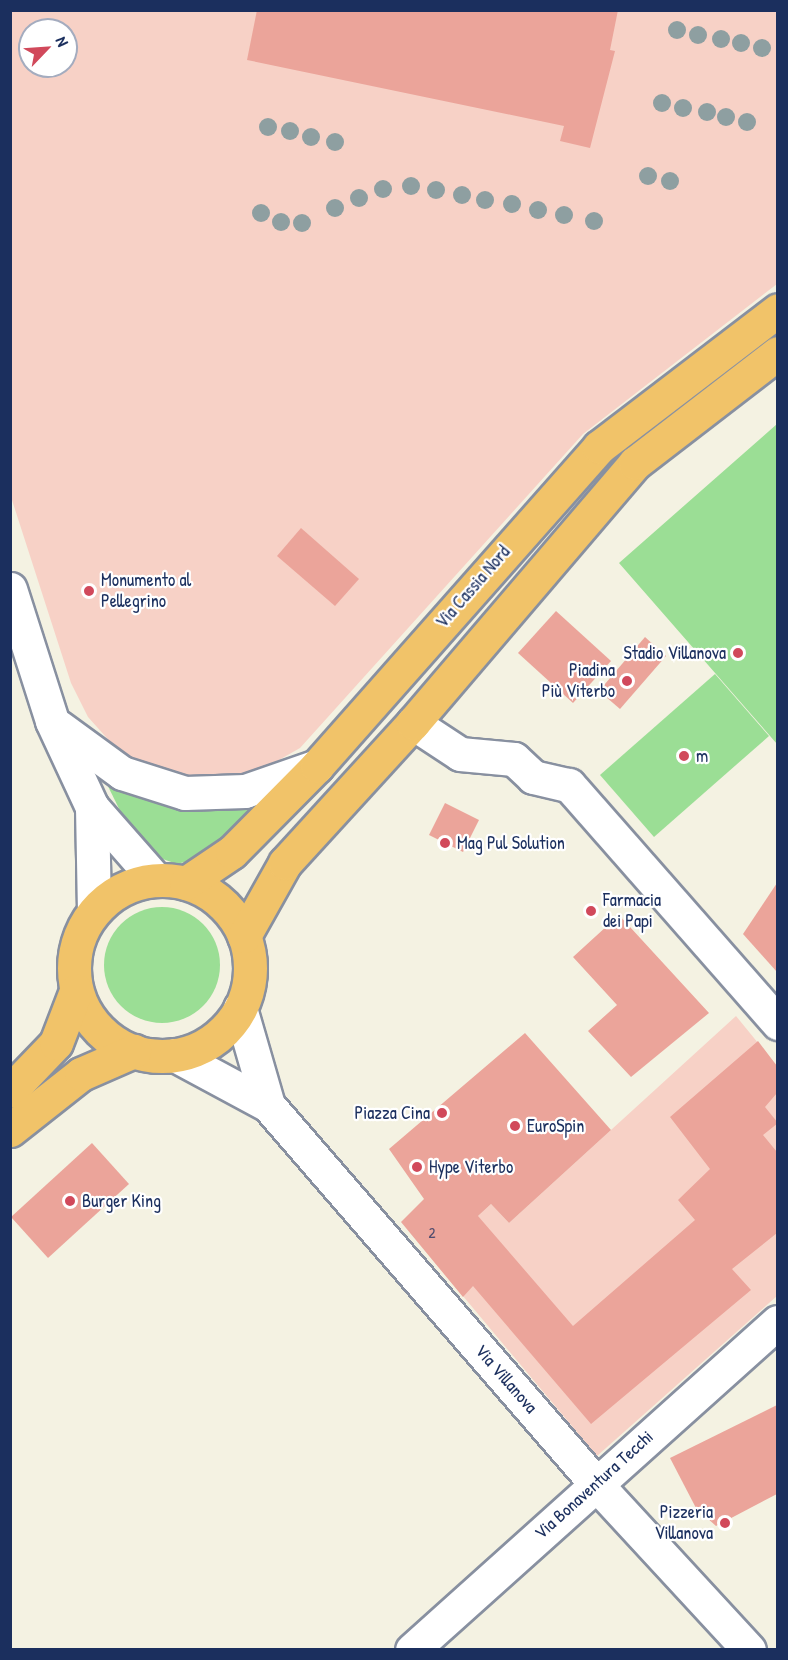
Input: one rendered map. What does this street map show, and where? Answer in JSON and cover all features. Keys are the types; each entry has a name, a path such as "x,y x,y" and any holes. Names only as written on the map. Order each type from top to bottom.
{"main road":[{"name":"Via Cassia Nord","path":"10,1091 56,1043 76,991 77,944 94,911 112,895 171,882 232,852 316,766 599,447 777,310"},
{"path":"244,936 285,863 413,723 635,463 777,353"},
{"path":"76,991 102,1033 134,1052 176,1055 221,1033 240,1008 248,976 244,936 219,902 171,882"},
{"path":"10,1130 81,1074 134,1052"}],"street":[{"path":"10,589 51,721 92,807 171,882"},
{"path":"51,721 122,773 185,793 245,791 316,766"},
{"path":"413,723 460,754 514,759 532,777 569,785 777,1023"},
{"path":"92,807 94,911"},
{"name":"Via Villanova","path":"240,1008 268,1105"},
{"name":"Via Villanova","path":"176,1055 268,1105 596,1483 748,1650"},
{"name":"Via Bonaventura Tecchi","path":"412,1650 777,1322"}],"shaded area":[{"path":"10,11 777,11 777,284 583,434 300,748 265,768 234,777 174,775 142,764 114,746 88,717 71,683 11,497"},
{"path":"736,1016 777,1066 777,1296 597,1456 432,1259 491,1204 509,1223"}],"green space":[{"name":"Stadio Villanova","path":"777,424 777,744 619,563"},
{"name":"m","path":"715,674 769,736 654,837 600,775"},
{"path":"101,772 265,797 207,856 177,864 151,855 128,827"},
{"path":"162,907 184,911 203,924 216,943 220,965 216,987 203,1006 184,1019 162,1023 140,1019 121,1006 108,987 104,965 108,943 121,924 140,911"}],"building":[{"path":"257,10 618,10 610,50 615,51 590,148 560,141 564,126 247,60"},
{"path":"301,528 359,579 335,606 277,556"},
{"path":"556,611 611,661 573,703 518,653"},
{"path":"645,637 666,656 620,709 599,691"},
{"path":"445,803 479,820 463,852 429,835"},
{"path":"777,883 777,972 743,934"},
{"path":"619,915 709,1013 631,1077 588,1031 617,1005 573,957"},
{"path":"525,1033 611,1130 509,1223 491,1204 478,1216 573,1326 695,1220 678,1200 710,1169 670,1117 758,1041 777,1066 777,1093 765,1107 778,1123 763,1135 777,1152 777,1233 732,1269 751,1290 591,1424 473,1286 463,1297 401,1222 424,1199 389,1149"},
{"name":"Burger King","path":"92,1143 129,1184 48,1258 11,1217"},
{"path":"777,1405 777,1494 716,1526 696,1508 670,1458"}],"place":[{"name":"Monumento al Pellegrino","path":"89,591"},
{"name":"Stadio Villanova","path":"738,653"},
{"name":"Piadina Più Viterbo","path":"627,681"},
{"name":"m","path":"684,756"},
{"name":"Mag Pul Solution","path":"445,843"},
{"name":"Farmacia dei Papi","path":"591,911"},
{"name":"Piazza Cina","path":"442,1113"},
{"name":"EuroSpin","path":"515,1126"},
{"name":"Hype Viterbo","path":"417,1167"},
{"name":"Burger King","path":"70,1201"},
{"name":"Pizzeria Villanova","path":"725,1523"}]}
